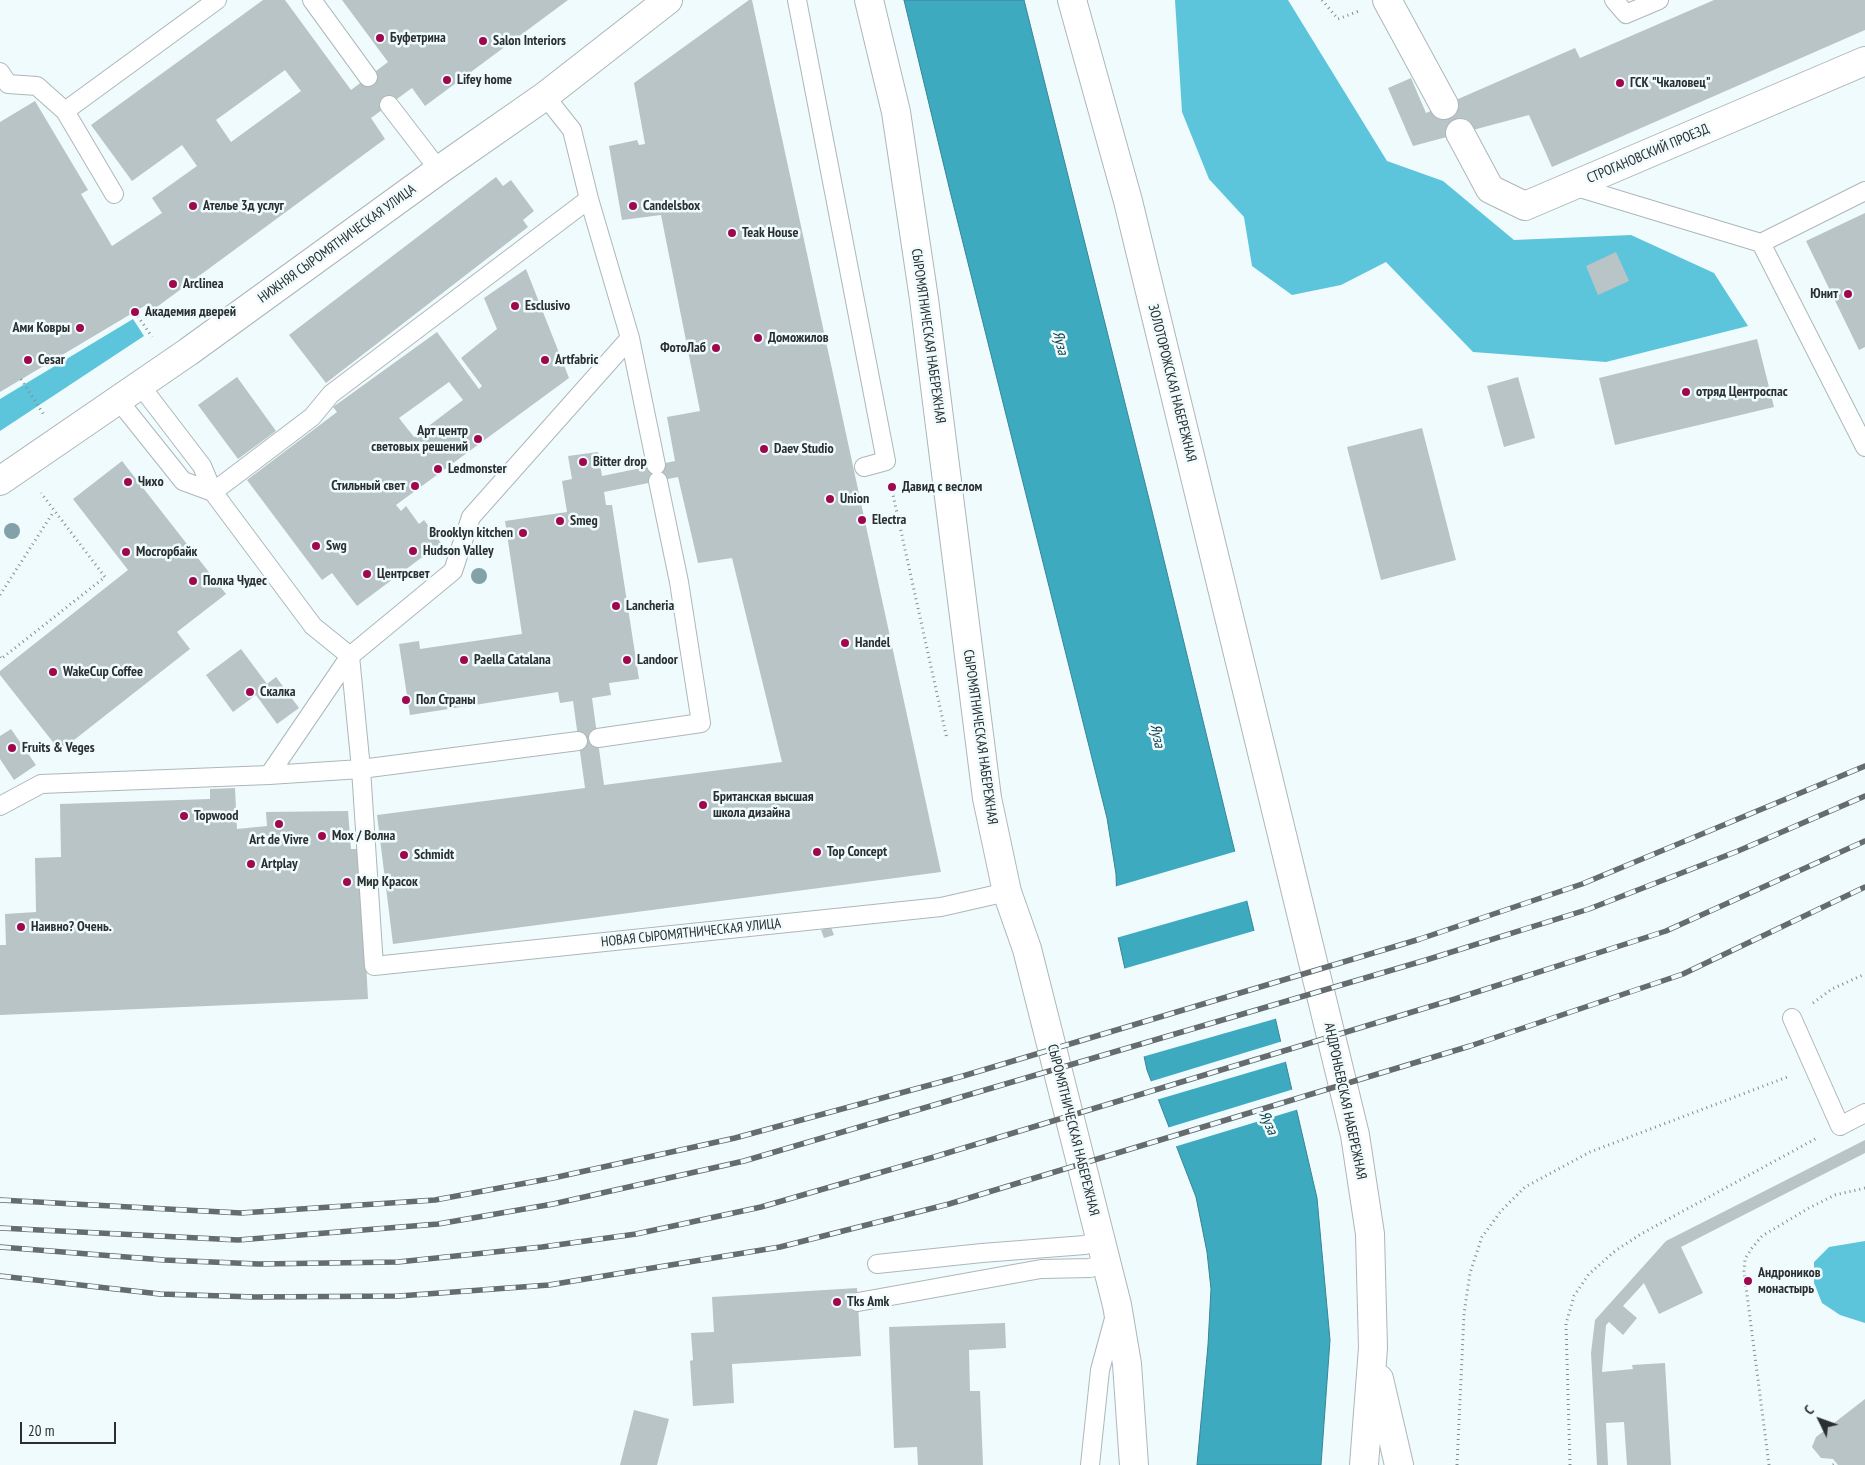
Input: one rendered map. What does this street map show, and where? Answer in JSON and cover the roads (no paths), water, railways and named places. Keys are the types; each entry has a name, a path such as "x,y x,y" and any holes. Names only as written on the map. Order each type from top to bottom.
{"main road":[{"name":"НИЖНЯЯ СЫРОМЯТНИЧЕСКАЯ УЛИЦА","path":"0,480 130,393 439,170 545,96 668,0"},
{"name":"СЫРОМЯТНИЧЕСКАЯ НАБЕРЕЖНАЯ","path":"869,0 896,112 925,308 987,798 1007,892 1027,950 1117,1304 1127,1364 1134,1465"},
{"name":"ЗОЛОТОРОЖСКАЯ НАБЕРЕЖНАЯ","path":"1072,0 1128,201 1304,919"},
{"path":"1388,0 1444,105"},
{"name":"СТРОГАНОВСКИЙ ПРОЕЗД","path":"1460,133 1490,189 1525,206 1865,61"},
{"name":"АНДРОНЬЕВСКАЯ НАБЕРЕЖНАЯ","path":"1304,919 1355,1135 1370,1234 1373,1348 1364,1465"},
{"path":"1373,1348 1399,1465"}],"lane":[{"path":"65,111 217,0"},
{"path":"312,0 368,77"},
{"path":"796,0 886,461 864,467"},
{"path":"1614,0 1626,14 1659,0"},
{"path":"0,72 8,84 38,86 65,111 114,194"},
{"path":"545,96 572,130 589,199 630,338 679,582 701,723 598,738"},
{"path":"389,105 439,170"},
{"path":"1573,186 1762,243 1865,191"},
{"path":"213,492 312,417 331,394 589,199"},
{"path":"1762,243 1865,447"},
{"path":"270,775 350,656 453,572 471,517 630,338"},
{"path":"130,393 183,481 213,492"},
{"path":"130,393 202,466 213,492 313,626 350,656 361,769"},
{"path":"0,806 40,784 270,775 361,769 578,741"},
{"name":"НОВАЯ СЫРОМЯТНИЧЕСКАЯ УЛИЦА","path":"361,769 374,966 941,907 1007,892"},
{"path":"1792,1018 1840,1126 1865,1113"},
{"path":"858,1302 1041,1269 1090,1268 1104,1251 1085,1245 982,1252 877,1264"},
{"path":"1090,1465 1100,1370 1117,1304"}],"water":[{"name":"Яуза","path":"904,0 1024,0 1152,511 1317,1198 1330,1340 1321,1465 1197,1465 1211,1289 1207,1252 1196,1197 1147,1070 1118,937 1116,874 1107,818"}],"railway":[{"path":"0,1200 241,1213 435,1200 553,1178 735,1138 963,1076 1420,939 1582,884 1865,766"},
{"path":"0,1228 238,1240 438,1224 553,1204 744,1161 1426,960 1589,909 1738,851 1865,796"},
{"path":"0,1247 164,1260 259,1264 398,1262 542,1247 636,1234 761,1207 934,1157 1455,999 1666,931 1865,841"},
{"path":"0,1276 160,1294 255,1297 399,1296 549,1285 780,1247 949,1204 1470,1046 1683,974 1865,887"}],"place":[{"name":"Буфетрина","path":"380,38"},
{"name":"Salon Interiors","path":"483,41"},
{"name":"Lifey home","path":"447,80"},
{"name":"ГСК \"Чкаловец\"","path":"1620,83"},
{"name":"Ателье 3д услуг","path":"193,206"},
{"name":"Candelsbox","path":"633,206"},
{"name":"Teak House","path":"732,233"},
{"name":"Arclinea","path":"173,284"},
{"name":"Юнит","path":"1848,294"},
{"name":"Esclusivo","path":"515,306"},
{"name":"Академия дверей","path":"135,312"},
{"name":"Ами Ковры","path":"80,328"},
{"name":"Доможилов","path":"758,338"},
{"name":"ФотоЛаб","path":"716,348"},
{"name":"Cesar","path":"28,360"},
{"name":"Artfabric","path":"545,360"},
{"name":"отряд Центроспас","path":"1686,392"},
{"name":"Арт центр световых решений","path":"478,439"},
{"name":"Daev Studio","path":"764,449"},
{"name":"Bitter drop","path":"583,462"},
{"name":"Ledmonster","path":"438,469"},
{"name":"Чихо","path":"128,482"},
{"name":"Стильный свет","path":"415,486"},
{"name":"Давид с веслом","path":"892,487"},
{"name":"Union","path":"830,499"},
{"name":"Electra","path":"862,520"},
{"name":"Smeg","path":"560,521"},
{"name":"Brooklyn kitchen","path":"523,533"},
{"name":"Swg","path":"316,546"},
{"name":"Hudson Valley","path":"413,551"},
{"name":"Мосгорбайк","path":"126,552"},
{"name":"Центрсвет","path":"367,574"},
{"name":"Полка Чудес","path":"193,581"},
{"name":"Lancheria","path":"616,606"},
{"name":"Handel","path":"845,643"},
{"name":"Paella Catalana","path":"464,660"},
{"name":"Landoor","path":"627,660"},
{"name":"WakeCup Coffee","path":"53,672"},
{"name":"Скалка","path":"250,692"},
{"name":"Пол Страны","path":"406,700"},
{"name":"Fruits & Veges","path":"12,748"},
{"name":"Британская высшая школа дизайна","path":"703,805"},
{"name":"Topwood","path":"184,816"},
{"name":"Art de Vivre","path":"279,824"},
{"name":"Мох / Волна","path":"322,836"},
{"name":"Top Concept","path":"817,852"},
{"name":"Schmidt","path":"404,855"},
{"name":"Artplay","path":"251,864"},
{"name":"Мир Красок","path":"347,882"},
{"name":"Наивно? Очень.","path":"21,927"},
{"name":"Андроников монастырь","path":"1748,1281"},
{"name":"Tks Amk","path":"837,1302"}]}
